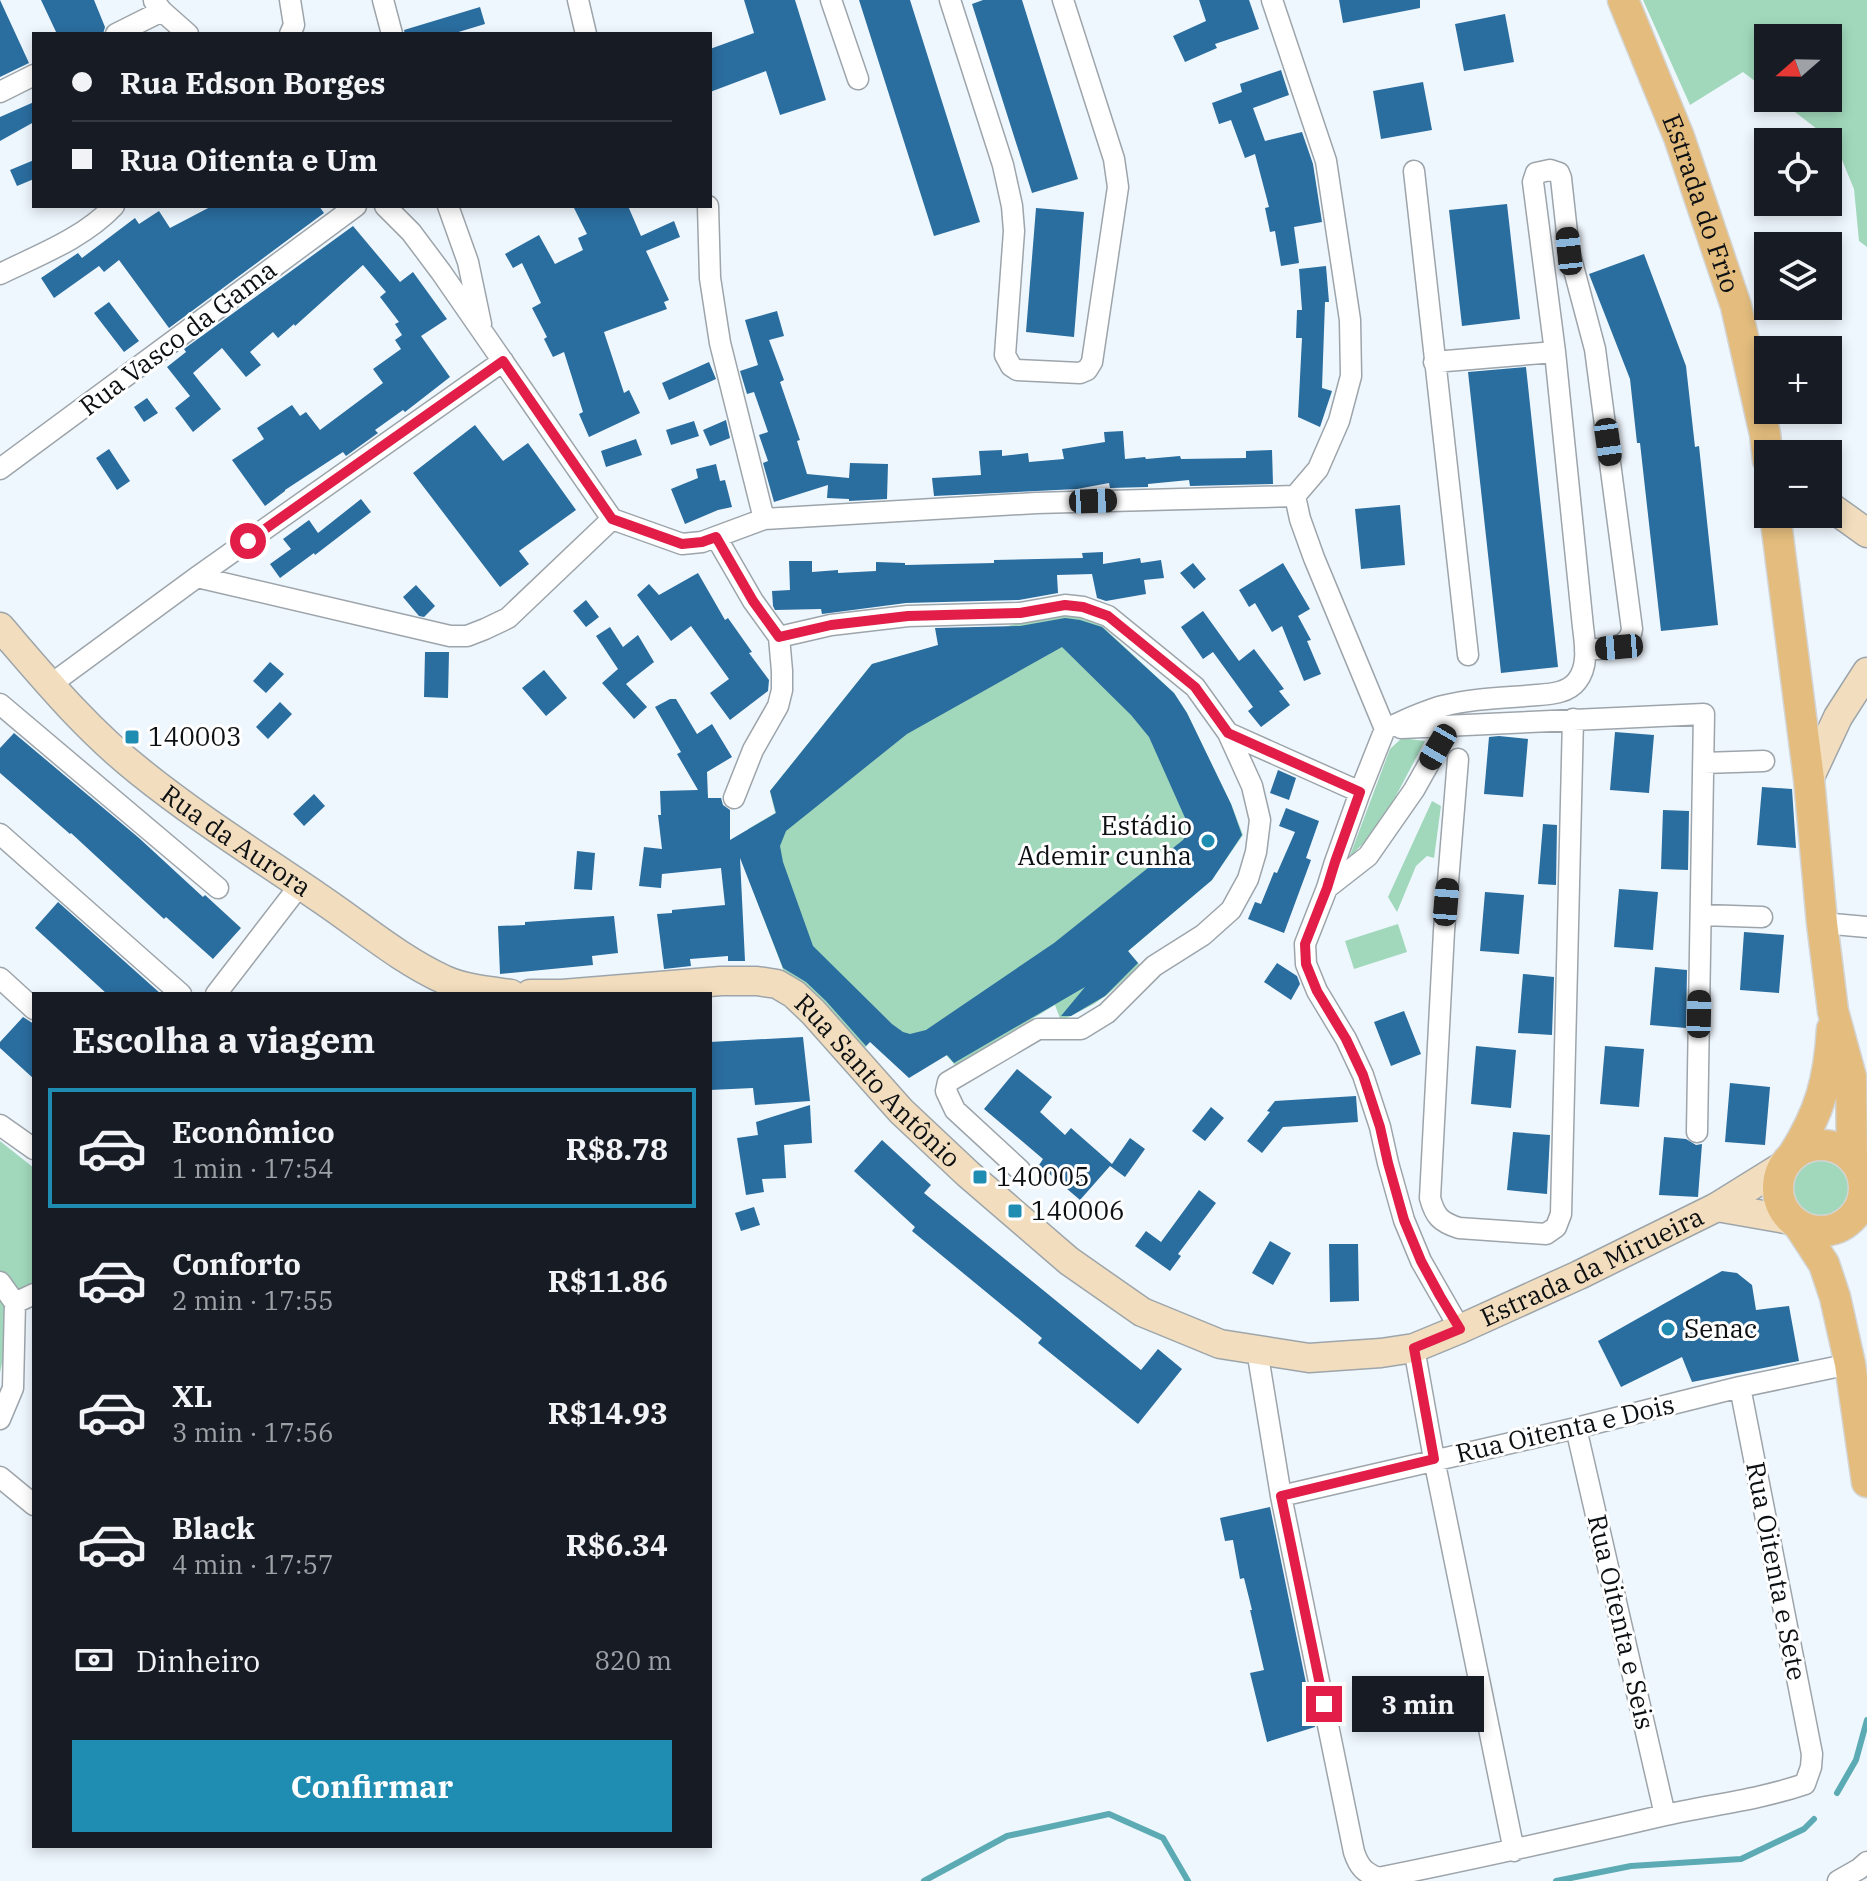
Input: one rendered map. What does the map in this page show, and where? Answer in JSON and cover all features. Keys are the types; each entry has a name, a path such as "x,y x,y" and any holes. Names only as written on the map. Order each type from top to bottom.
{"main road":[{"name":"Estrada do Frio","path":"1623,0 1679,137 1736,306 1769,440"},
{"path":"1842,515 1867,533"},
{"path":"1777,528 1809,779"},
{"name":"Rua da Aurora","path":"0,627 50,685 138,771 391,949 445,980 472,989 495,992"},
{"path":"1809,779 1838,717 1867,672"},
{"name":"Estrada da Mirueira","path":"1809,779 1833,1011 1858,1068 1852,1102 1852,1158"},
{"name":"Rua Santo Antônio","path":"586,992 721,981 777,984 794,994 813,1012 879,1087 939,1147 1069,1261 1142,1312"},
{"path":"1833,1011 1830,1059 1818,1108 1808,1131 1778,1180 1778,1195 1782,1209 1824,1264 1850,1364 1867,1482"},
{"name":"Estrada da Mirueira","path":"1142,1312 1220,1344 1309,1358 1414,1348 1551,1294 1717,1207 1804,1148 1816,1145 1842,1150 1852,1158 1864,1182 1865,1210 1843,1226 1822,1232 1717,1207"}],"street":[{"path":"290,0 294,25 291,32"},
{"path":"383,0 391,32"},
{"path":"578,0 586,32"},
{"path":"831,0 858,79"},
{"path":"950,0 1003,165 1012,206 1014,231 1005,355 1017,370 1080,373 1087,370 1092,362 1118,187 1114,159 1063,0"},
{"path":"387,208 411,232 483,331 612,519 682,544 702,542 764,519 1036,503 1295,496 1318,469 1339,421 1351,376 1350,320 1326,161 1272,0"},
{"path":"119,32 158,6 186,32"},
{"path":"0,92 32,76"},
{"path":"1385,729 1440,707 1468,700 1542,695 1567,690 1578,681 1583,669 1585,650 1555,352 1533,182 1536,173 1550,170 1555,170 1561,178 1569,251 1595,349 1632,629 1626,644 1585,650"},
{"path":"1414,171 1468,655"},
{"path":"0,274 86,229 112,208"},
{"name":"Rua Vasco da Gama","path":"0,469 353,208"},
{"path":"449,208 468,262 483,331"},
{"path":"708,208 710,278 720,343 764,519"},
{"path":"1434,362 1555,352"},
{"path":"50,685 503,361"},
{"path":"1295,496 1314,558 1385,729 1305,944 1306,964 1317,991 1363,1075 1404,1220 1421,1261 1460,1329"},
{"path":"197,577 450,636 467,636 508,618 612,519"},
{"path":"716,537 753,601 779,637 782,690 778,706 753,750 734,798"},
{"path":"779,637 831,625 908,616 1020,613 1065,605 1083,607 1108,616 1195,687 1228,733 1252,786 1260,820 1256,852 1248,879 1231,910 1203,935 1154,966 1107,1013 1081,1029 1038,1029 948,1082 946,1091 950,1101 1020,1170"},
{"path":"0,704 218,888"},
{"path":"1385,729 1704,714 1697,1132"},
{"path":"1458,759 1444,931 1430,1198 1434,1213 1446,1224 1459,1228 1546,1234 1556,1227 1561,1214 1573,719"},
{"path":"1327,888 1368,856 1414,790 1450,726"},
{"path":"1228,733 1360,792"},
{"path":"1704,763 1764,761"},
{"path":"0,834 179,992"},
{"path":"218,992 300,885"},
{"path":"1702,915 1762,917"},
{"path":"1822,923 1867,927"},
{"path":"0,978 32,1007"},
{"path":"939,1147 964,1118"},
{"path":"0,1125 32,1148"},
{"path":"0,1282 15,1303 13,1388 0,1419"},
{"path":"15,1303 32,1295"},
{"path":"1414,1348 1514,1851"},
{"path":"1257,1350 1281,1496 1354,1852 1365,1872 1378,1878 1514,1851 1665,1815"},
{"name":"Rua Oitenta e Dois","path":"1281,1496 1740,1387 1850,1364"},
{"name":"Rua Oitenta e Sete","path":"1665,1815 1778,1793 1805,1784 1811,1767 1812,1754 1740,1387"},
{"name":"Rua Oitenta e Seis","path":"1576,1428 1665,1815"},
{"path":"0,1477 32,1503"},
{"path":"1838,1881 1867,1862"}],"green space":[{"path":"1643,0 1867,0 1867,247 1859,241 1854,189 1842,160 1842,128 1816,128 1795,112 1842,112 1842,24 1754,24 1754,80 1743,72 1690,105"},
{"path":"1065,610 1100,624 1174,693 1187,713 1243,835 1211,881 1128,951 1140,965 1094,1004 1061,1021 1055,1005 956,1066 946,1055 870,1042 862,1051 786,977 749,880 748,829 775,813 770,791 872,664"},
{"path":"1402,738 1425,741 1380,826 1349,858 1390,749"},
{"path":"1432,801 1441,806 1434,858 1427,856 1416,866 1397,912 1388,897"},
{"path":"1398,924 1407,952 1354,969 1345,941"},
{"path":"0,1141 32,1166 32,1295 15,1303 0,1373"},
{"path":"1820,1158 1833,1161 1843,1168 1850,1178 1853,1191 1850,1204 1843,1214 1833,1221 1820,1224 1807,1221 1797,1214 1790,1204 1787,1191 1790,1178 1797,1168 1807,1161"}],"building":[{"path":"0,0 29,63 0,77"},
{"path":"41,0 94,0 105,27 104,32 56,32"},
{"path":"744,0 795,0 826,100 780,115 766,71 712,91 712,48 754,33"},
{"path":"859,0 910,0 980,222 934,236"},
{"path":"983,0 1022,0 1078,179 1032,193 972,4"},
{"path":"1199,0 1249,0 1259,29 1215,44 1217,48 1185,62 1173,36 1206,21"},
{"path":"1339,0 1420,0 1420,8 1343,23"},
{"path":"480,7 485,24 459,32 404,30"},
{"path":"1505,14 1514,62 1464,71 1455,24"},
{"path":"1281,70 1289,95 1253,108 1265,141 1302,132 1313,164 1322,222 1294,227 1299,263 1281,266 1275,231 1270,232 1265,208 1269,207 1255,154 1245,158 1231,120 1219,124 1212,103 1242,92 1240,84"},
{"path":"1423,82 1432,130 1381,139 1373,91"},
{"path":"32,103 32,123 0,141 0,117"},
{"path":"32,161 32,180 17,186 10,170"},
{"path":"1507,204 1520,319 1462,326 1449,210"},
{"path":"208,208 320,208 324,213 169,328 119,260 104,272 99,266 54,298 41,278 78,253 82,258 135,218 139,224 159,211 170,228"},
{"path":"574,208 629,208 641,236 674,221 680,237 646,251 669,300 664,302 667,309 604,332 624,393 629,390 640,413 589,437 579,414 583,412 564,352 553,357 532,308 541,303 522,263 513,268 505,254 539,235 555,264 583,250 578,238 587,234"},
{"path":"1036,208 1084,212 1074,337 1026,332"},
{"path":"353,226 400,282 413,272 447,319 421,336 450,377 405,412 403,410 375,430 378,433 346,456 343,452 265,506 232,460 264,439 257,428 292,405 300,416 306,412 320,430 383,383 373,369 401,349 395,340 402,335 395,324 399,322 380,297 386,292 363,265 295,326 278,338 273,332 250,352 261,365 246,377 222,348 193,373 221,409 193,432 175,408 190,396 167,367 186,352 184,349"},
{"path":"1644,254 1686,366 1695,447 1699,446 1718,625 1661,631 1630,379 1589,274"},
{"path":"1326,266 1329,302 1325,302 1322,388 1332,391 1320,427 1298,417 1302,338 1296,338 1297,310 1302,310 1299,269"},
{"path":"109,302 139,341 124,352 94,313"},
{"path":"777,311 784,336 769,340 784,380 780,382 800,440 797,441 807,474 849,478 850,463 888,464 887,499 849,501 827,498 828,485 774,502 763,463 768,461 759,435 768,432 754,392 747,394 740,371 758,365 745,320"},
{"path":"709,362 716,379 669,400 662,383"},
{"path":"1526,367 1558,667 1501,673 1468,372"},
{"path":"147,398 158,413 144,422 134,407"},
{"path":"726,420 730,438 710,446 703,430"},
{"path":"694,421 699,436 671,445 666,430"},
{"path":"475,425 503,461 528,443 576,510 519,551 529,564 500,587 413,473"},
{"path":"1123,431 1125,459 1180,456 1181,459 1246,458 1246,451 1272,450 1273,484 1190,486 1189,480 1148,484 1148,487 1110,488 1109,483 1077,489 934,496 932,478 981,475 979,451 1002,450 1002,456 1028,453 1029,462 1064,459 1062,449 1105,442 1104,432"},
{"path":"636,439 642,455 606,467 601,451"},
{"path":"109,449 130,481 117,490 96,458"},
{"path":"716,464 720,481 725,480 732,507 685,524 671,489 698,478 696,469"},
{"path":"361,499 371,512 280,578 270,564 291,549 283,539 309,520 318,533"},
{"path":"1400,505 1405,565 1361,569 1355,509"},
{"path":"1103,552 1103,564 1140,558 1141,563 1161,560 1164,578 1144,580 1146,594 1106,601 1097,598 1092,574 1057,575 1058,593 1019,600 906,603 822,614 821,609 775,610 773,606 772,591 790,590 789,561 812,561 812,572 838,570 838,573 876,571 876,562 905,565 994,563 994,560 1083,558 1082,553"},
{"path":"1193,563 1206,579 1194,589 1180,573"},
{"path":"1283,563 1310,609 1298,616 1311,640 1307,641 1321,674 1304,681 1282,626 1272,632 1255,603 1249,607 1239,590"},
{"path":"698,573 725,620 728,618 769,680 768,691 730,720 710,693 729,679 691,626 671,641 637,595 649,584 659,595"},
{"path":"416,585 435,606 424,617 419,616 403,597"},
{"path":"586,600 599,617 586,627 573,611"},
{"path":"1203,611 1239,661 1254,649 1284,689 1279,691 1290,705 1261,727 1248,711 1253,707 1213,652 1203,659 1181,627"},
{"name":"Estádio Ademir cunha","path":"1065,618 1102,627 1174,693 1187,713 1231,804 1242,835 1212,880 1128,951 1138,963 1105,996 1071,1016 1061,1016 1085,987 954,1063 947,1055 909,1078 870,1042 866,1046 806,982 783,968 740,858 745,961 728,961 728,956 690,959 691,966 664,969 657,914 725,905 721,868 662,874 661,888 639,886 644,847 662,849 658,815 661,815 660,791 698,790 655,707 676,699 697,734 712,724 732,757 707,772 708,798 721,798 723,805 730,810 730,840 776,813 770,791 872,664 938,645 935,628 1020,626","holes":["1062,647 1149,737 1190,829 1183,840 1054,943 926,1030 910,1034 892,1024 813,946 783,862 780,846 786,831 907,734"]},
{"path":"610,627 623,647 638,635 654,662 626,684 647,707 634,719 602,683 618,669 596,636"},
{"path":"425,652 449,652 448,698 424,697"},
{"path":"270,662 284,674 266,693 253,681"},
{"path":"544,670 567,698 546,716 522,688"},
{"path":"280,702 292,714 268,739 256,727"},
{"path":"1615,732 1654,735 1649,793 1610,790"},
{"path":"14,733 241,928 213,959 0,773 0,748"},
{"path":"1489,737 1528,739 1523,797 1484,794"},
{"path":"1278,770 1296,778 1289,800 1270,793"},
{"path":"1762,787 1792,789 1796,848 1757,845"},
{"path":"314,794 325,806 304,826 293,814"},
{"path":"1286,808 1319,821 1306,858 1311,860 1284,933 1248,919 1255,902 1261,904 1295,832 1279,826"},
{"path":"1663,810 1689,811 1688,870 1661,869"},
{"path":"1543,824 1557,825 1556,885 1538,884"},
{"path":"577,851 595,853 592,890 574,889"},
{"path":"1619,889 1658,892 1653,950 1614,947"},
{"path":"1485,892 1524,895 1519,954 1480,951"},
{"path":"58,902 159,992 105,992 35,928"},
{"path":"614,916 618,953 592,956 593,965 500,974 498,926"},
{"path":"1744,932 1784,935 1779,993 1740,990"},
{"path":"1277,963 1297,976 1300,984 1291,1000 1264,982"},
{"path":"1655,967 1687,970 1686,1028 1650,1025"},
{"path":"1523,974 1554,977 1552,1035 1518,1033"},
{"path":"1404,1011 1421,1054 1391,1066 1374,1022"},
{"path":"23,1017 32,1023 32,1077 0,1048 0,1042"},
{"path":"803,1037 810,1101 755,1105 753,1088 712,1090 712,1042"},
{"path":"1476,1046 1516,1050 1511,1108 1471,1104"},
{"path":"1605,1046 1644,1049 1639,1107 1600,1104"},
{"path":"1017,1069 1052,1097 1040,1112 1065,1135 1071,1128 1112,1164 1130,1138 1145,1149 1125,1177 1110,1166 1080,1200 1039,1165 1043,1159 984,1109"},
{"path":"1730,1083 1770,1087 1765,1145 1725,1142"},
{"path":"1356,1096 1358,1122 1283,1127 1262,1153 1247,1141 1275,1101"},
{"path":"810,1105 812,1143 784,1145 786,1178 762,1179 764,1192 746,1195 737,1138 758,1135 756,1122"},
{"path":"1211,1107 1224,1118 1205,1141 1192,1131"},
{"path":"1513,1132 1550,1135 1547,1194 1507,1190"},
{"path":"1664,1137 1702,1144 1698,1197 1659,1195"},
{"path":"882,1140 931,1185 924,1193 1141,1370 1158,1349 1182,1369 1138,1424 1038,1343 1042,1338 912,1231 915,1227 854,1171"},
{"path":"1199,1190 1216,1203 1178,1254 1181,1256 1170,1271 1135,1246 1146,1231 1161,1242"},
{"path":"754,1207 760,1225 741,1231 735,1213"},
{"path":"1270,1241 1291,1253 1273,1285 1252,1273"},
{"path":"1329,1244 1358,1244 1359,1301 1330,1302"},
{"path":"1722,1271 1737,1273 1752,1285 1756,1310 1789,1306 1799,1361 1692,1382 1682,1357 1621,1387 1598,1341"},
{"path":"1270,1507 1315,1727 1267,1742 1250,1673 1264,1670 1252,1610 1244,1578 1240,1579 1233,1540 1225,1541 1220,1518"}],"waterway":[{"path":"1837,1793 1856,1760 1867,1720"},
{"path":"924,1881 1007,1836 1109,1814 1163,1838 1188,1881"},
{"path":"1556,1881 1631,1866 1741,1859 1804,1829 1814,1819"}],"place":[{"name":"140003","path":"132,737"},
{"name":"Estádio Ademir cunha","path":"1208,841"},
{"name":"140005","path":"980,1177"},
{"name":"140006","path":"1015,1211"},
{"name":"Senac","path":"1668,1329"}],"route":[{"path":"248,541 503,361 612,519 682,544 716,537 753,601 779,637 831,625 908,616 1020,613 1065,605 1083,607 1108,616 1195,687 1228,733 1360,792 1305,944 1306,964 1317,991 1363,1075 1404,1220 1421,1261 1460,1329 1414,1348 1434,1459 1281,1496 1324,1704"}]}
